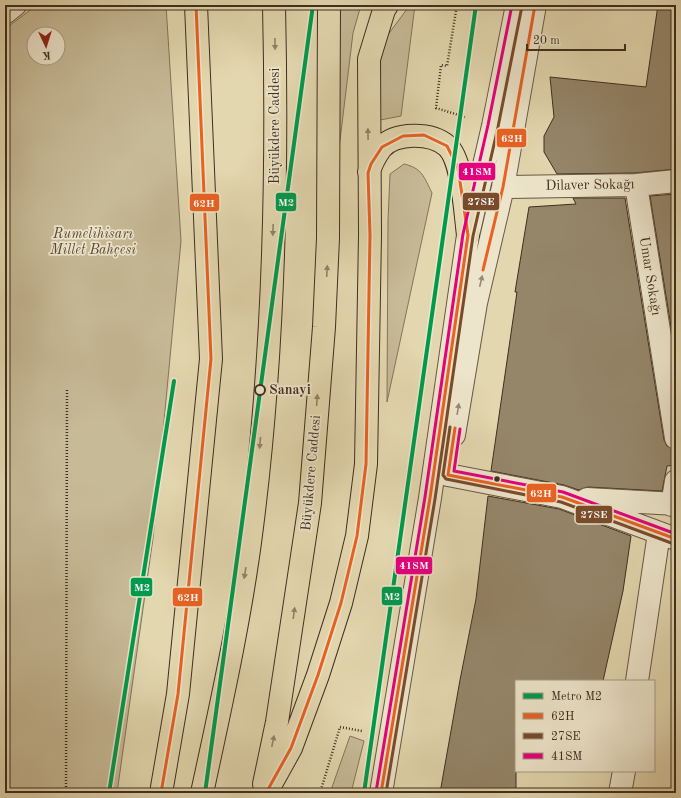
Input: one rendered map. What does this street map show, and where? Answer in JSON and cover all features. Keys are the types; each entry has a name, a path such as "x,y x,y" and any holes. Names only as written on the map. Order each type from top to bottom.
{"main road":[{"path":"161,793 178,694 211,359 196,5"},
{"name":"Büyükdere Caddesi","path":"202,793 236,631 252,526 260,441 269,328 274,197 276,72 274,5"},
{"name":"Büyükdere Caddesi","path":"262,793 276,722 310,503 324,327 328,238 329,5"},
{"path":"266,793 291,748 318,675 341,603 357,536 366,464 370,250 368,59 387,5"},
{"path":"368,173 371,164 382,147 403,136 424,135 447,146 458,168 468,235"}],"street":[{"path":"5,13 15,5"},
{"path":"381,793 430,498 468,235 493,126 517,5"},
{"path":"430,498 448,475 476,303 503,187 535,5"},
{"name":"Dilaver Sokağı","path":"503,187 636,185 676,181"},
{"name":"Umar Sokağı","path":"636,185 676,438"},
{"path":"448,475 562,497 674,504 676,481"},
{"path":"562,497 667,536 637,680"},
{"path":"620,793 624,772"}],"path":[{"path":"457,5 447,66 441,65 436,108 493,126"},
{"path":"66,793 67,388"},
{"path":"320,793 340,727 391,736"}],"green space":[{"name":"Rumelihisarı Millet Bahçesi","path":"37,5 166,5 181,241 153,538 117,793 5,793 5,29"},
{"path":"339,5 361,5 353,33 334,190"},
{"path":"410,5 415,5 401,116 375,121 377,72 387,36"},
{"path":"404,164 415,168 422,174 432,193 387,402 388,220 390,174"},
{"path":"350,736 364,741 351,793 330,793"}],"building":[{"path":"658,5 676,5 676,169 635,173 557,174 544,152 544,136 554,117 550,77 646,87"},
{"path":"676,194 676,358 650,196"},
{"path":"573,198 625,198 664,440 667,446 676,450 676,465 667,466 662,491 588,487 579,490 564,485 491,471 517,292 515,292 529,207 576,204"},
{"path":"488,496 559,509 631,536 623,591 603,680 515,680 516,793 440,793 476,599"}],"metro line":[{"name":"M2","path":"205,793 313,5"},
{"name":"M2","path":"364,793 476,5"},
{"name":"M2","path":"109,793 174,381"}],"transit line":[{"name":"62H","path":"161,793 178,694 211,359 196,5"},
{"name":"41SM","path":"376,792 425,497 463,234 488,125 512,5"},
{"name":"62H","path":"483,270 503,187 535,5"},
{"name":"27SE","path":"386,793 435,499 473,236 498,127 522,6"},
{"name":"62H","path":"266,793 291,748 318,675 341,603 357,536 366,464 370,235 368,173 371,164 382,147 403,136 424,135 447,146 458,168 468,235 430,498 381,793"},
{"name":"27SE","path":"450,427 443,475 446,479 561,502 674,544"},
{"name":"62H","path":"455,428 448,475 562,497 676,539"},
{"name":"41SM","path":"460,429 454,471 563,492 676,534"}],"place":[{"name":"Sanayi","path":"260,390"}]}
